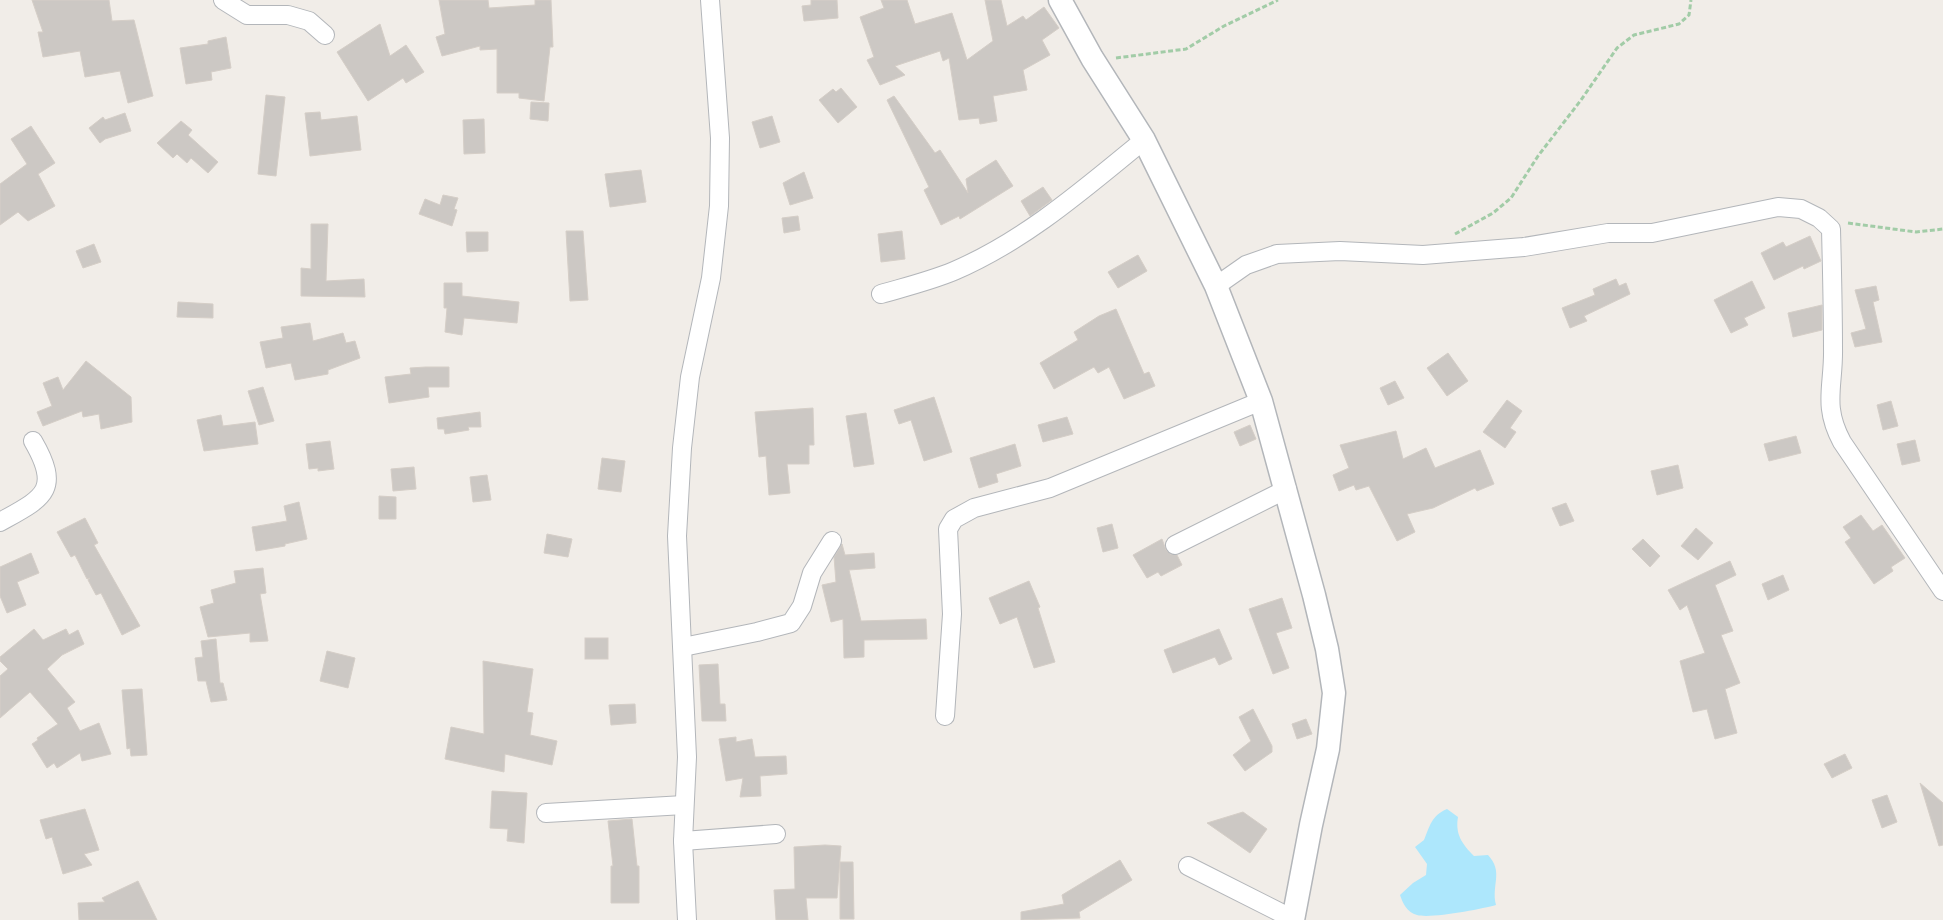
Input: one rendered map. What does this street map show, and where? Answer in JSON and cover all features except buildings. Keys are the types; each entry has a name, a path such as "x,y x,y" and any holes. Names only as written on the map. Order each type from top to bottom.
{"street":[{"path":"223,0 247,15 288,15 309,21 325,35"},
{"path":"687,920 683,841 687,757 683,647 678,594 678,536 682,448 690,377 711,278 718,206 720,138 710,0"},
{"path":"1060,0 1092,58 1144,140 1216,286 1261,401 1287,489 1327,649 1334,693 1328,749 1293,920 1188,866"},
{"path":"881,294 953,271 994,251 1062,207 1144,140"},
{"path":"1216,286 1246,265 1277,254 1340,251 1423,255 1514,248 1608,233 1652,234 1778,207 1801,208 1819,218 1831,229 1833,360 1829,401 1832,423 1842,442 1943,591"},
{"path":"945,716 952,614 948,530 954,519 974,508 1050,488 1261,401"},
{"path":"0,522 42,495 48,484 44,461 33,441"},
{"path":"1175,545 1287,489"},
{"path":"683,647 773,629 791,623 802,606 812,573 832,541"},
{"path":"546,813 684,805"},
{"path":"683,841 776,834"}],"path":[{"path":"1092,58 1119,58 1186,49 1224,26 1278,0"},
{"path":"1450,237 1493,213 1511,198 1538,156 1618,48 1634,35 1678,24 1689,15 1691,0"},
{"path":"1831,229 1848,222 1916,232 1943,229"}],"water":[{"path":"1447,809 1458,817 1459,834 1470,852 1474,856 1488,855 1493,861 1496,873 1496,905 1444,915 1417,915 1406,907 1400,895 1413,883 1426,875 1427,864 1415,847 1424,840 1434,818"}]}
